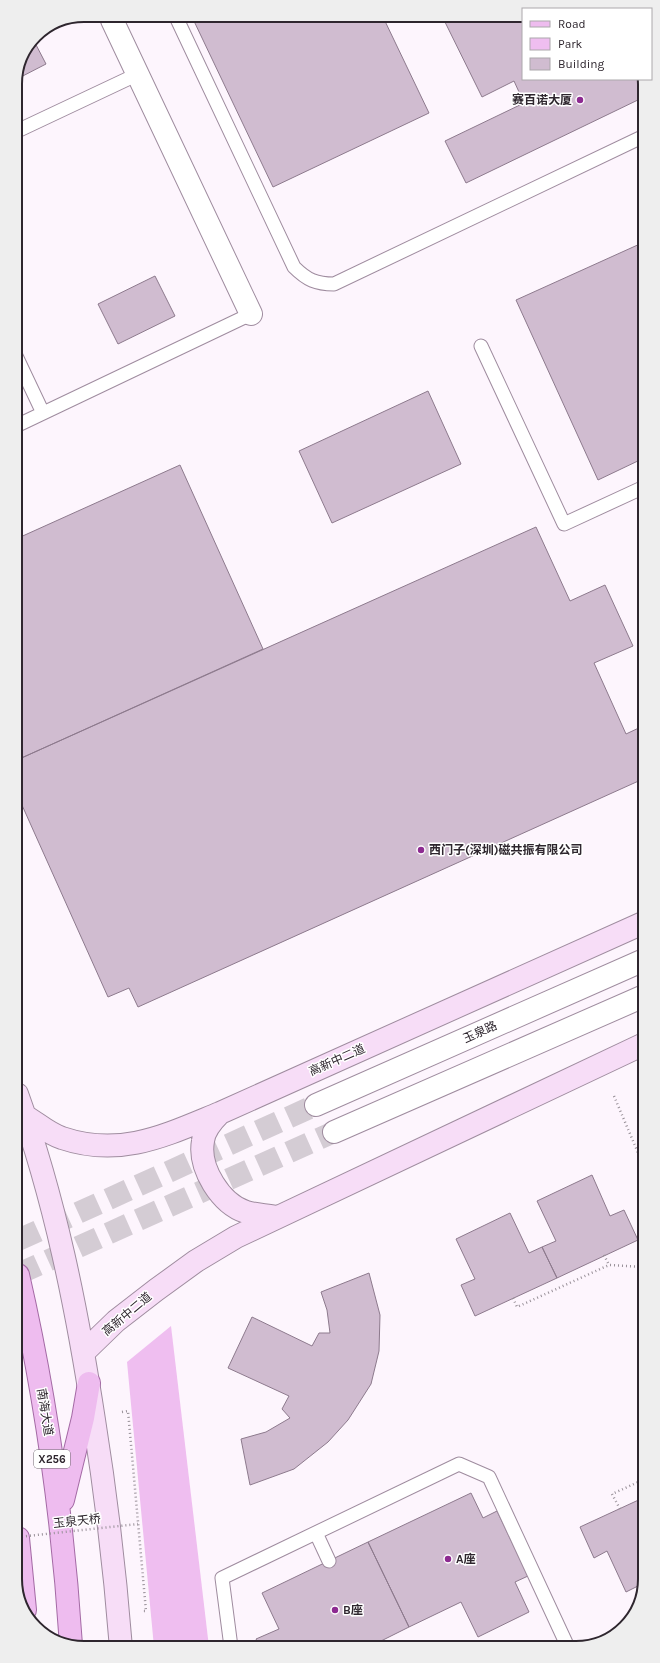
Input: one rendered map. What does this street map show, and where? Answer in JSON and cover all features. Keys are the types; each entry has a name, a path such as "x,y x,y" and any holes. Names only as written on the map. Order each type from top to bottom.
{"main road":[{"name":"高新中二道","path":"25,1116 60,1138 93,1146 124,1145 162,1137 638,926"},
{"name":"高新中二道","path":"84,1352 116,1321 196,1261 236,1237 638,1047"},
{"path":"22,1108 67,1267 84,1352 102,1467 120,1641"},
{"path":"220,1112 211,1123 203,1140 202,1159 211,1179 225,1199 245,1211 276,1217"},
{"name":"南海大道","path":"22,1292 44,1404 60,1511 71,1640"},
{"path":"60,1511 83,1418 88,1383"},
{"path":"22,1580 23,1592"}],"street":[{"path":"113,22 251,314"},
{"name":"玉泉路","path":"316,1105 638,963"},
{"path":"334,1132 638,999"}],"lane":[{"path":"178,22 294,267 304,276 320,284 334,284 638,139"},
{"path":"22,129 138,74"},
{"path":"22,423 251,314"},
{"path":"481,346 564,524 638,490"},
{"path":"22,369 43,413"},
{"path":"230,1641 222,1578 459,1464 489,1477 515,1541 565,1641"},
{"path":"316,1532 330,1561"}],"path":[{"path":"614,1096 638,1152"},
{"path":"604,1255 608,1265"},
{"path":"513,1298 518,1307 608,1265 638,1267"},
{"path":"122,1412 128,1411 146,1611"},
{"path":"620,1509 612,1494 638,1481"},
{"name":"玉泉天桥","path":"22,1538 138,1524"}],"green space":[{"path":"171,1326 208,1641 153,1641 127,1362"}],"building":[{"path":"194,22 385,22 429,113 273,187"},
{"name":"赛百诺大厦","path":"445,22 522,22 522,80 638,80 638,84 638,100 466,183 445,141 524,103 514,81 482,97"},
{"path":"36,45 46,64 23,76 28,56"},
{"path":"638,245 638,461 598,480 516,300"},
{"path":"155,276 175,316 118,344 98,304"},
{"path":"428,391 461,464 332,523 299,451"},
{"path":"180,465 263,649 22,758 22,536"},
{"path":"536,527 570,601 605,585 633,646 594,663 626,734 638,728 638,781 138,1007 129,988 108,997 22,805 22,758"},
{"path":"592,1175 610,1216 624,1210 638,1240 557,1278 542,1247 556,1241 537,1201"},
{"path":"510,1213 529,1253 542,1247 557,1278 475,1316 461,1285 475,1279 456,1239"},
{"path":"369,1273 380,1315 379,1351 371,1384 348,1420 328,1442 294,1469 250,1485 241,1439 266,1432 290,1418 282,1409 289,1396 228,1368 252,1317 312,1346 319,1333 330,1333 327,1310 321,1292"},
{"name":"A座","path":"471,1493 483,1518 497,1511 528,1576 515,1582 529,1612 478,1637 461,1602 409,1627 368,1542"},
{"path":"638,1500 637,1586 626,1592 607,1551 594,1558 580,1527"},
{"name":"B座","path":"368,1542 409,1627 381,1641 257,1641 256,1639 279,1629 262,1593"}],"tunnel":[{"path":"22,1238 316,1105"},
{"path":"22,1272 334,1132"}],"place":[{"name":"赛百诺大厦","path":"580,100"},
{"name":"西门子(深圳)磁共振有限公司","path":"421,850"},
{"name":"A座","path":"448,1559"},
{"name":"B座","path":"335,1610"}]}
